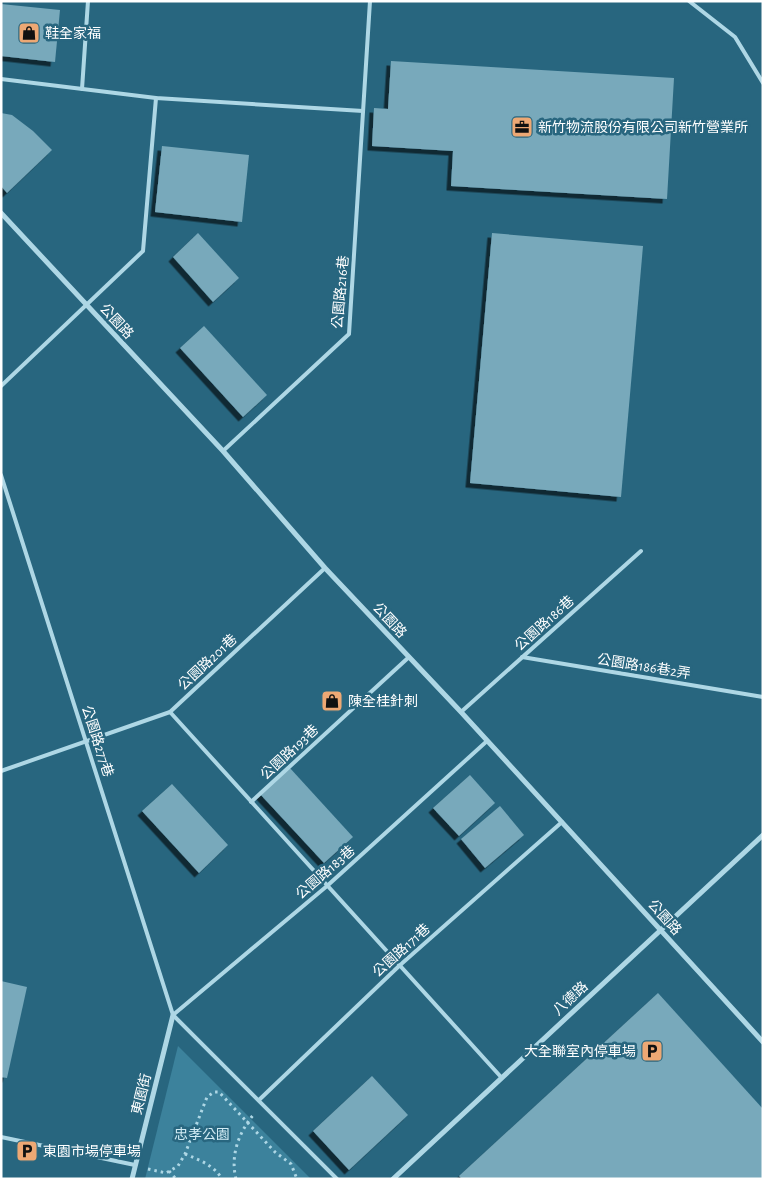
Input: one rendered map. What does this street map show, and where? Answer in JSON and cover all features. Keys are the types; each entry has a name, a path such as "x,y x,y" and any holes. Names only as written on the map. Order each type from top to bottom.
{"street":[{"name":"公園路","path":"1,213 223,451 325,568 461,712 763,1042"},
{"name":"八德路","path":"393,1179 763,834"},
{"name":"東園街","path":"132,1179 173,1015"}],"lane":[{"path":"82,89 88,1"},
{"name":"公園路216巷","path":"223,451 349,334 370,1"},
{"path":"689,1 735,37 763,83"},
{"path":"1,79 156,98 363,111"},
{"path":"1,386 143,251 156,98"},
{"name":"公園路277巷","path":"1,475 173,1015"},
{"name":"公園路186巷","path":"461,712 641,551"},
{"name":"公園路201巷","path":"1,771 170,712 325,568"},
{"name":"公園路193巷","path":"251,802 409,657"},
{"name":"公園路186巷2弄","path":"522,658 763,697"},
{"path":"170,712 501,1077"},
{"name":"公園路183巷","path":"173,1015 327,886 487,741"},
{"name":"公園路171巷","path":"259,1100 399,966 562,822"},
{"path":"173,1015 337,1179"},
{"path":"1,1137 135,1165"}],"path":[{"path":"135,1165 166,1173 178,1166 185,1154 207,1098 214,1092 219,1092 275,1152 291,1164 297,1179"},
{"path":"236,1179 234,1155 239,1136 247,1122 263,1104"},
{"path":"185,1154 205,1163 218,1172 222,1179"},
{"path":"169,1171 176,1179"}],"green space":[{"name":"忠孝公園","path":"178,1046 311,1179 145,1179"}],"building":[{"name":"鞋全家福","path":"1,4 60,10 55,62 1,56"},
{"name":"新竹物流股份有限公司新竹營業所","path":"391,61 674,78 667,199 451,186 453,151 372,146 374,108 388,109"},
{"path":"1,113 12,115 33,131 52,150 7,193 1,186"},
{"path":"162,146 249,155 242,222 155,212"},
{"path":"198,233 239,278 213,302 173,257"},
{"path":"492,233 643,246 621,497 470,483"},
{"path":"204,326 267,395 243,417 180,348"},
{"path":"289,767 353,837 324,863 260,794"},
{"path":"470,775 495,803 459,836 433,808"},
{"path":"172,784 228,845 199,873 142,811"},
{"path":"500,806 524,835 485,868 461,839"},
{"path":"1,981 27,987 7,1078 1,1077"},
{"name":"大全聯室內停車場","path":"658,993 763,1109 763,1179 462,1179 459,1176"},
{"path":"372,1076 408,1115 349,1170 313,1131"}],"place":[{"name":"鞋全家福","path":"29,33"},
{"name":"新竹物流股份有限公司新竹營業所","path":"522,127"},
{"name":"陳全桂針刺","path":"332,701"},
{"name":"大全聯室內停車場","path":"652,1051"},
{"name":"東園市場停車場","path":"27,1151"}]}
